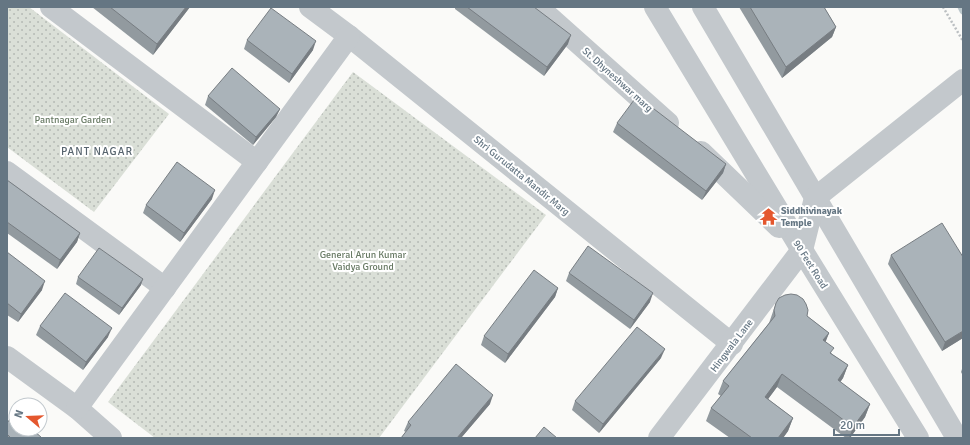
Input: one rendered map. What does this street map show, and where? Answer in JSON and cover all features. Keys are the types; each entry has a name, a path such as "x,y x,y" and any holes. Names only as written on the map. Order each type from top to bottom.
{"street":[{"path":"51,7 257,162"},
{"name":"Shri Gurudatta Mandir Marg","path":"310,7 349,36 732,344"},
{"name":"St. Dhyneshwar marg","path":"538,7 717,166 802,250"},
{"name":"90 Feet Road","path":"655,7 918,438"},
{"path":"703,7 957,438"},
{"path":"77,408 349,36"},
{"path":"802,250 815,198 963,80"},
{"path":"7,172 165,288"},
{"name":"Hingwala Lane","path":"658,438 732,344 802,250"},
{"path":"7,357 77,408 111,438"}],"path":[{"path":"943,7 963,41"}],"green space":[{"name":"Pantnagar Garden","path":"7,7 29,7 169,114 94,212 7,147"},
{"name":"General Arun Kumar Vaidya Ground","path":"353,72 546,215 379,438 155,438 108,402"}],"building":[{"path":"110,7 186,7 157,44"},
{"path":"467,7 534,7 571,35 547,67"},
{"path":"750,7 824,7 836,27 786,67"},
{"path":"271,8 316,41 292,74 247,40"},
{"path":"232,68 280,109 256,137 208,96"},
{"path":"637,96 726,164 706,191 617,123"},
{"path":"177,162 215,190 184,233 146,205"},
{"path":"7,180 80,233 60,260 7,222"},
{"path":"942,223 963,257 963,331 945,342 891,255"},
{"path":"588,246 653,293 634,320 569,273"},
{"path":"99,248 143,279 122,308 78,277"},
{"path":"7,252 45,281 21,314 7,303"},
{"path":"534,270 558,288 508,354 484,336"},
{"path":"65,293 112,328 86,362 40,326"},
{"path":"791,294 797,295 803,299 808,310 807,316 829,333 823,340 834,348 830,353 848,365 838,380 870,404 853,427 782,374 765,397 793,418 778,438 752,438 711,408 729,386 723,381 775,316 774,310 779,298"},
{"path":"637,327 665,349 603,424 575,401"},
{"path":"456,364 493,395 457,438 401,438 411,425 408,422"},
{"path":"8,422 8,435 7,434"},
{"path":"544,427 557,438 535,438"},
{"path":"10,437 42,438 11,438"}],"waterway":[{"path":"961,7 963,11"}],"place":[{"name":"Siddhivinayak Temple","path":"768,216"}],"district":[{"name":"PANT NAGAR","path":"97,151"}]}
